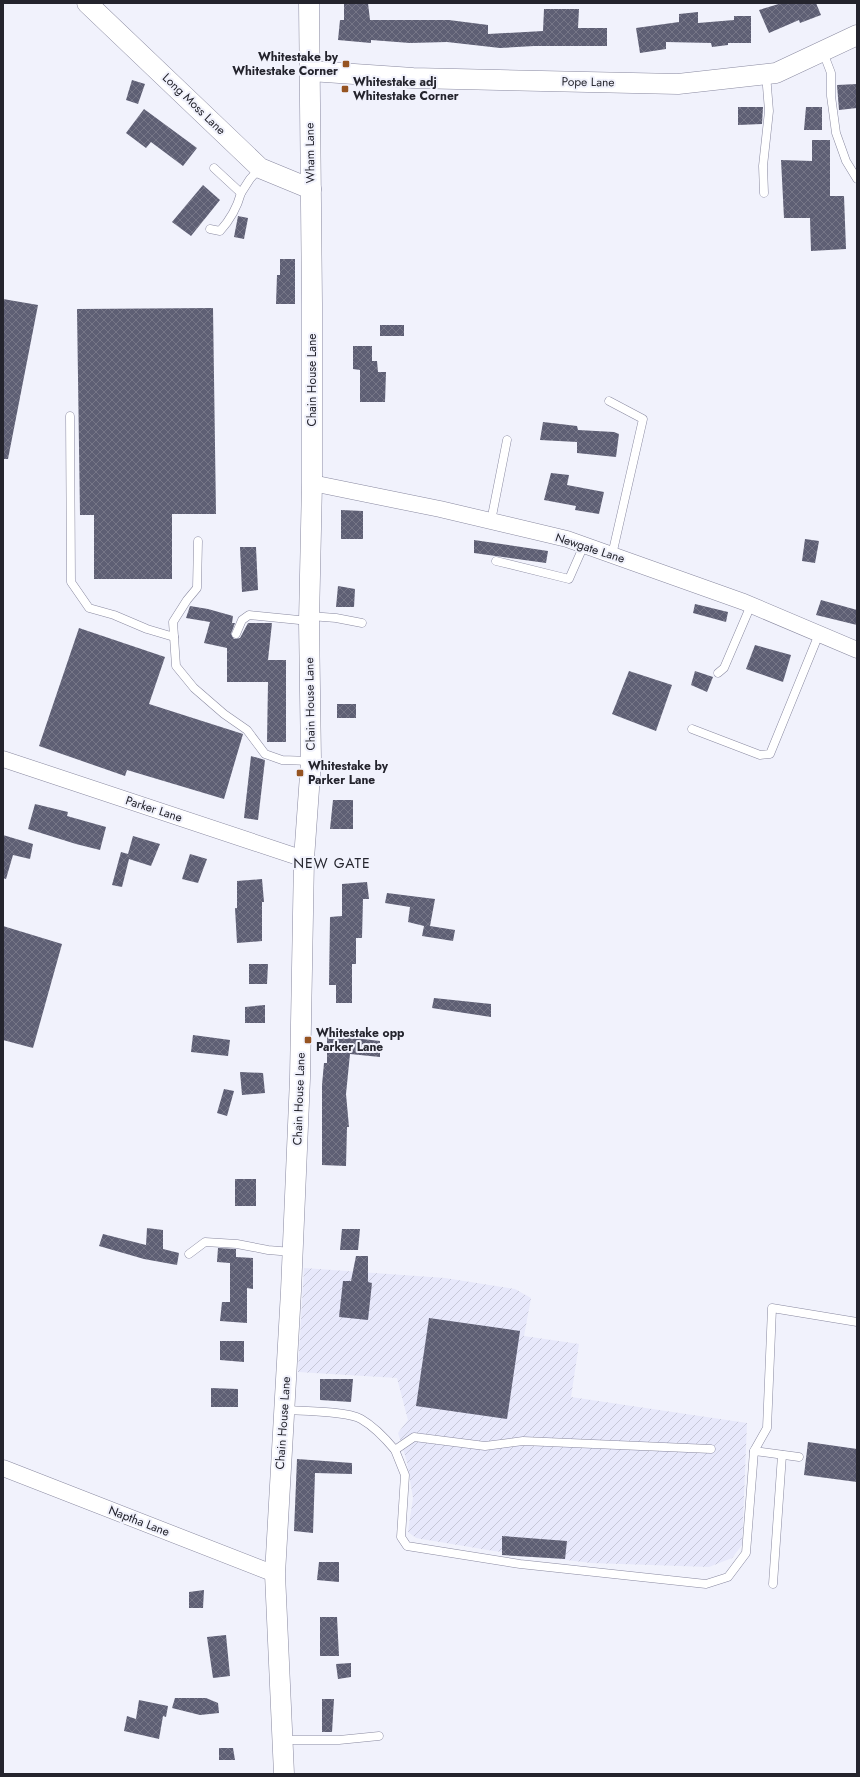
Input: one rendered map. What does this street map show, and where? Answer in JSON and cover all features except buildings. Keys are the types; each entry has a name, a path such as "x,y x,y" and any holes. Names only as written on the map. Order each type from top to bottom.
{"street":[{"name":"Long Moss Lane","path":"87,3 260,168 311,189"},
{"name":"Wham Lane","path":"309,3 312,304"},
{"name":"Pope Lane","path":"310,71 413,78 678,84 776,72 857,35"},
{"name":"Chain House Lane","path":"284,1774 284,1740 275,1574 300,1078 304,859 311,760 309,618 312,483 312,304"},
{"name":"Newgate Lane","path":"312,483 440,509 567,539 751,605 857,650"},
{"name":"Parker Lane","path":"3,759 304,859"},
{"name":"Naptha Lane","path":"3,1468 275,1574"}],"lane":[{"path":"823,51 831,73 831,96 836,133 846,161 857,179"},
{"path":"764,193 763,166 769,111 766,74"},
{"path":"214,168 241,193"},
{"path":"210,229 220,231 233,213 241,193 250,179 260,168"},
{"path":"609,401 643,419 612,555"},
{"path":"70,416 71,582 89,608 114,615 147,629 174,637"},
{"path":"492,521 507,440"},
{"path":"198,541 197,588 187,600 173,622 176,666 194,688 206,699 247,730 265,754 282,760 311,760"},
{"path":"496,561 569,579 584,545"},
{"path":"718,673 724,668 751,605"},
{"path":"236,634 242,620 249,615 336,618 362,623"},
{"path":"692,729 760,755 770,754 819,634"},
{"path":"189,1254 205,1242 237,1244 268,1250 292,1252"},
{"path":"284,1410 344,1414 360,1418 378,1431 395,1450 405,1475 401,1537 407,1546 520,1564 706,1584 728,1577 746,1553 754,1451 767,1428 772,1308 857,1322"},
{"path":"395,1450 414,1437 485,1446 523,1441 711,1449"},
{"path":"754,1451 799,1457"},
{"path":"773,1584 782,1455"},
{"path":"284,1740 339,1740 379,1736"}],"shaded area":[{"path":"304,1268 445,1278 515,1289 531,1298 524,1336 579,1344 571,1397 747,1423 742,1545 732,1558 709,1567 591,1563 494,1551 416,1538 408,1532 413,1498 407,1462 398,1433 408,1420 397,1378 298,1372"}],"place":[{"name":"Whitestake by Whitestake Corner","path":"346,64"},
{"name":"Whitestake adj Whitestake Corner","path":"345,89"},
{"name":"Whitestake by Parker Lane","path":"300,773"},
{"name":"Whitestake opp Parker Lane","path":"308,1040"}],"district":[{"name":"NEW GATE","path":"332,863"}]}
